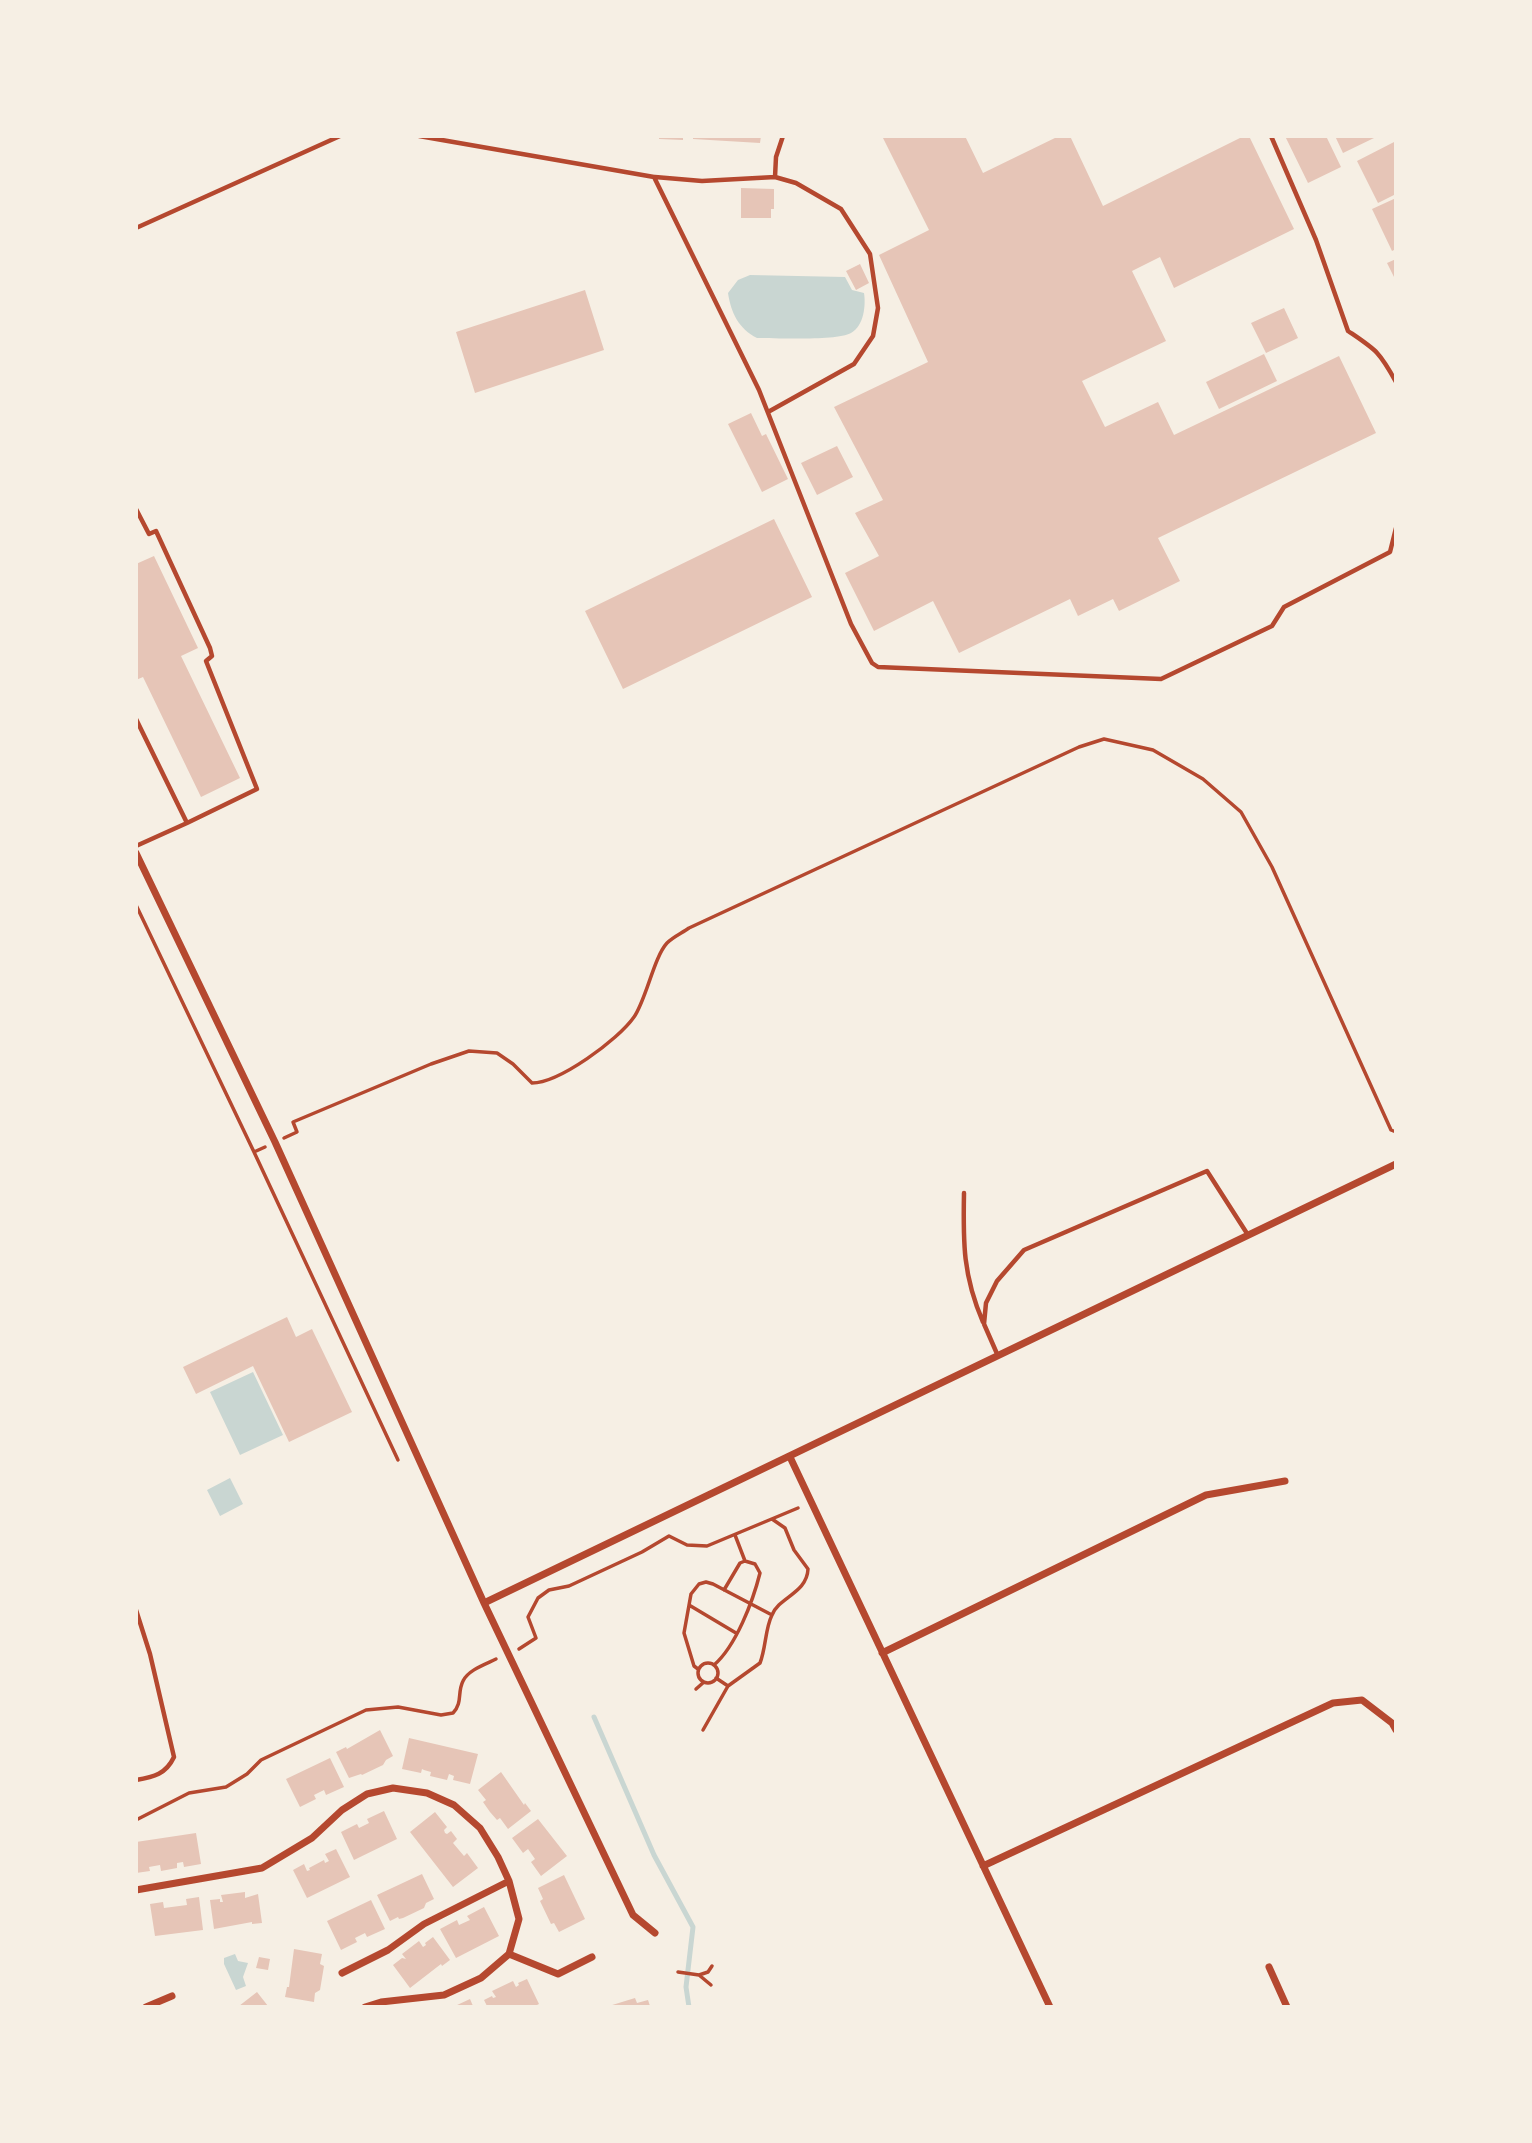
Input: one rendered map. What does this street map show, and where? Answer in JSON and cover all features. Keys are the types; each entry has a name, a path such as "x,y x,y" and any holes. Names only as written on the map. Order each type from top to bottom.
{"street":[{"path":"136,853 275,1142 484,1603 633,1915 656,1933"},
{"path":"484,1603 1395,1164"},
{"path":"790,1457 1050,2007"},
{"path":"882,1653 1206,1495 1285,1481"},
{"path":"983,1866 1333,1703 1363,1700 1392,1723 1395,1730"},
{"path":"136,1891 262,1868 312,1839 342,1810 367,1794 393,1788 427,1793 454,1805 480,1828 509,1881 519,1919 509,1954 481,1978 444,1995 365,2007"},
{"path":"342,1973 388,1950 424,1924 509,1881"},
{"path":"509,1954 558,1974 592,1957"},
{"path":"1269,1967 1287,2007"},
{"path":"146,2007 172,1996"}],"lane":[{"path":"136,228 340,136"},
{"path":"419,136 654,177 702,181 775,177 796,183 841,209 870,254 878,308 873,336 854,364 767,412"},
{"path":"775,177 776,157 783,136"},
{"path":"1271,136 1316,240 1348,331 1365,340 1381,355 1395,382"},
{"path":"654,177 759,390 850,624 872,663 878,667 1161,679 1272,626 1284,607 1390,552 1395,528"},
{"path":"136,509 149,534 156,531 210,648 212,656 206,661 257,789 136,846"},
{"path":"136,719 187,822"},
{"path":"984,1324 986,1303 997,1282 1024,1250 1208,1171 1248,1235"},
{"path":"964,1193 966,1275 998,1356"},
{"path":"136,1610 150,1654 174,1757 163,1772 155,1777 136,1780"}],"path":[{"path":"254,1152 297,1132 293,1122 431,1064 469,1051 497,1053 532,1083 558,1077 604,1046 634,1017 666,944 689,928 1079,747 1104,739 1153,750 1203,779 1241,812 1272,867 1391,1130 1395,1132"},
{"path":"136,905 398,1460"},
{"path":"136,1820 189,1793 226,1787 247,1774 261,1760 366,1710 398,1707 441,1715 453,1713 460,1703 461,1685 467,1675 509,1652 524,1647 536,1638 528,1617 538,1598 549,1590 569,1586 642,1552 669,1536 687,1545 707,1546 798,1508"},
{"path":"703,1730 728,1686 760,1663 772,1615 808,1577 808,1569 794,1550 785,1528 772,1518"},
{"path":"735,1535 745,1561"},
{"path":"714,1665 736,1633 751,1602 760,1573 755,1564 745,1561 740,1563 724,1590"},
{"path":"698,1669 705,1663 714,1665 717,1670 716,1678 710,1683 698,1677 698,1669 694,1666 684,1633 691,1594 699,1584 706,1582 751,1602 772,1615"},
{"path":"689,1605 736,1633"},
{"path":"716,1678 728,1686"},
{"path":"696,1689 704,1682"},
{"path":"678,1972 699,1975 708,1972 712,1966"},
{"path":"699,1975 711,1985"}],"shaded area":[{"path":"750,275 845,277 852,290 864,293 864,309 859,325 844,336 757,338 737,320 728,293 738,280"},
{"path":"253,1372 283,1435 240,1455 210,1392"},
{"path":"230,1478 243,1504 220,1516 207,1490"},
{"path":"235,1954 238,1961 248,1963 243,1977 246,1986 236,1990 224,1964 224,1958"}],"building":[{"path":"659,136 683,136 683,140 659,139"},
{"path":"693,136 761,136 760,143 693,139"},
{"path":"882,136 965,136 983,173 1059,136 1070,136 1103,206 1244,136 1249,136 1294,229 1174,288 1160,257 1132,271 1166,341 1082,381 1105,427 1158,402 1174,435 1339,356 1376,433 1158,538 1180,581 1119,611 1113,599 1078,616 1070,599 959,653 933,601 874,631 845,573 879,556 855,513 883,500 834,407 928,362 879,255 929,230"},
{"path":"1285,136 1326,136 1341,167 1308,183"},
{"path":"1335,136 1373,136 1374,138 1343,153"},
{"path":"1396,141 1396,194 1378,203 1357,161"},
{"path":"741,188 774,189 771,218 741,218"},
{"path":"1396,198 1396,249 1392,251 1372,209"},
{"path":"1396,259 1396,281 1387,263"},
{"path":"860,264 869,283 856,290 846,271"},
{"path":"585,290 604,350 475,393 456,332"},
{"path":"1284,308 1298,338 1266,353 1251,323"},
{"path":"1264,354 1277,381 1219,409 1206,382"},
{"path":"751,413 762,436 766,434 788,479 762,492 728,424"},
{"path":"837,446 853,477 817,495 801,463"},
{"path":"774,519 812,597 623,689 585,611"},
{"path":"154,556 198,648 181,656 240,778 201,797 143,677 136,680 136,564"},
{"path":"287,1317 296,1337 312,1329 352,1412 289,1442 253,1366 196,1394 183,1367"},
{"path":"380,1730 393,1756 383,1765 349,1778 336,1752 346,1747 347,1749"},
{"path":"409,1738 478,1754 470,1784 453,1780 454,1776 449,1774 447,1780 430,1776 431,1772 422,1769 421,1773 402,1769"},
{"path":"330,1758 344,1787 326,1795 324,1790 314,1795 316,1799 300,1807 286,1779"},
{"path":"501,1772 531,1811 508,1829 500,1818 497,1820 490,1812 483,1802 486,1800 478,1790"},
{"path":"384,1811 397,1839 354,1860 341,1832 357,1824 359,1828 369,1823 367,1819"},
{"path":"435,1812 447,1827 445,1833 451,1831 457,1839 453,1843 464,1856 467,1853 478,1868 453,1887 410,1832"},
{"path":"538,1819 567,1856 541,1876 531,1862 535,1859 528,1849 523,1853 512,1838"},
{"path":"196,1833 201,1864 184,1867 183,1862 177,1863 177,1868 161,1871 160,1865 149,1867 150,1871 136,1873 136,1842"},
{"path":"336,1849 350,1877 307,1898 293,1870 304,1864 307,1871 324,1860 325,1863 329,1861 325,1854"},
{"path":"422,1874 434,1899 426,1903 424,1908 390,1921 377,1895"},
{"path":"564,1875 585,1919 559,1932 554,1923 551,1924 540,1901 543,1899 538,1888"},
{"path":"245,1892 245,1898 258,1894 262,1923 252,1922 214,1929 210,1900 220,1899 220,1902 223,1902 221,1895"},
{"path":"199,1897 203,1930 155,1936 150,1904 163,1902 164,1908 187,1905 186,1899"},
{"path":"371,1900 385,1929 367,1937 365,1933 355,1938 357,1942 341,1950 327,1921"},
{"path":"484,1907 499,1936 456,1958 440,1929 457,1920 459,1925 470,1920 467,1916"},
{"path":"433,1937 450,1960 410,1988 393,1965 402,1958 406,1959 402,1954 419,1941 423,1947"},
{"path":"294,1949 322,1954 320,1964 324,1966 320,1990 315,1993 314,2002 285,1997"},
{"path":"259,1957 270,1959 268,1970 256,1968"},
{"path":"527,1979 539,2004 487,2006 484,2000 496,1997 492,1991 513,1981 516,1987"},
{"path":"257,1992 268,2006 239,2006"},
{"path":"635,1998 637,2003 648,2000 650,2006 609,2006"},
{"path":"470,1999 473,2006 455,2006"}],"waterway":[{"path":"594,1717 654,1855 693,1927 686,1987 689,2007"}]}
